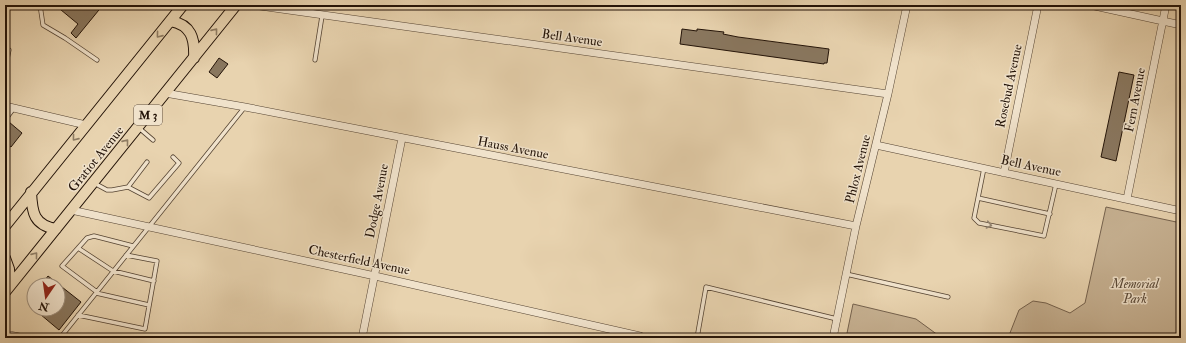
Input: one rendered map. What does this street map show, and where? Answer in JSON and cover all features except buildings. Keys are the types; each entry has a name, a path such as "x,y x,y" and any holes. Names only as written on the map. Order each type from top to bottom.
{"main road":[{"path":"5,226 183,5"},
{"name":"Gratiot Avenue","path":"8,288 236,5"},
{"path":"170,21 182,24 189,32 193,42 194,58"},
{"path":"32,192 33,211 38,221 48,227 56,229"},
{"path":"5,258 9,269 8,288"}],"street":[{"name":"Bell Avenue","path":"252,5 888,94"},
{"name":"Phlox Avenue","path":"833,338 856,226 888,94 907,5"},
{"name":"Rosebud Avenue","path":"1004,172 1038,5"},
{"path":"1090,5 1181,25"},
{"name":"Fern Avenue","path":"1127,199 1166,5"},
{"name":"Hauss Avenue","path":"165,93 245,107 856,226"},
{"path":"5,106 86,125"},
{"name":"Dodge Avenue","path":"362,338 402,138"},
{"name":"Bell Avenue","path":"876,145 1181,211"},
{"name":"Chesterfield Avenue","path":"71,210 375,276 640,336"},
{"path":"5,334 24,338"}],"lane":[{"path":"40,5 43,25 97,60"},
{"path":"295,12 300,5"},
{"path":"315,60 322,16"},
{"path":"5,49 10,50 5,69"},
{"path":"60,338 148,226 245,107"},
{"path":"5,120 14,108"},
{"path":"138,127 153,140"},
{"path":"94,182 107,190 128,187 149,198 179,163 173,157"},
{"path":"128,187 147,162"},
{"path":"984,168 974,218 979,223 1044,236 1056,184"},
{"path":"978,198 1050,214"},
{"path":"133,246 94,236 87,238 62,266 96,293 149,305"},
{"path":"78,248 113,271 154,281"},
{"path":"78,315 145,329 158,260 126,255"},
{"path":"846,274 948,297"},
{"path":"697,338 706,287 837,319"}],"green space":[{"name":"Memorial Park","path":"1106,207 1181,223 1181,338 1008,338 1019,310 1033,301 1046,303 1070,313 1085,303"},
{"path":"853,304 916,319 942,338 846,338"}]}
